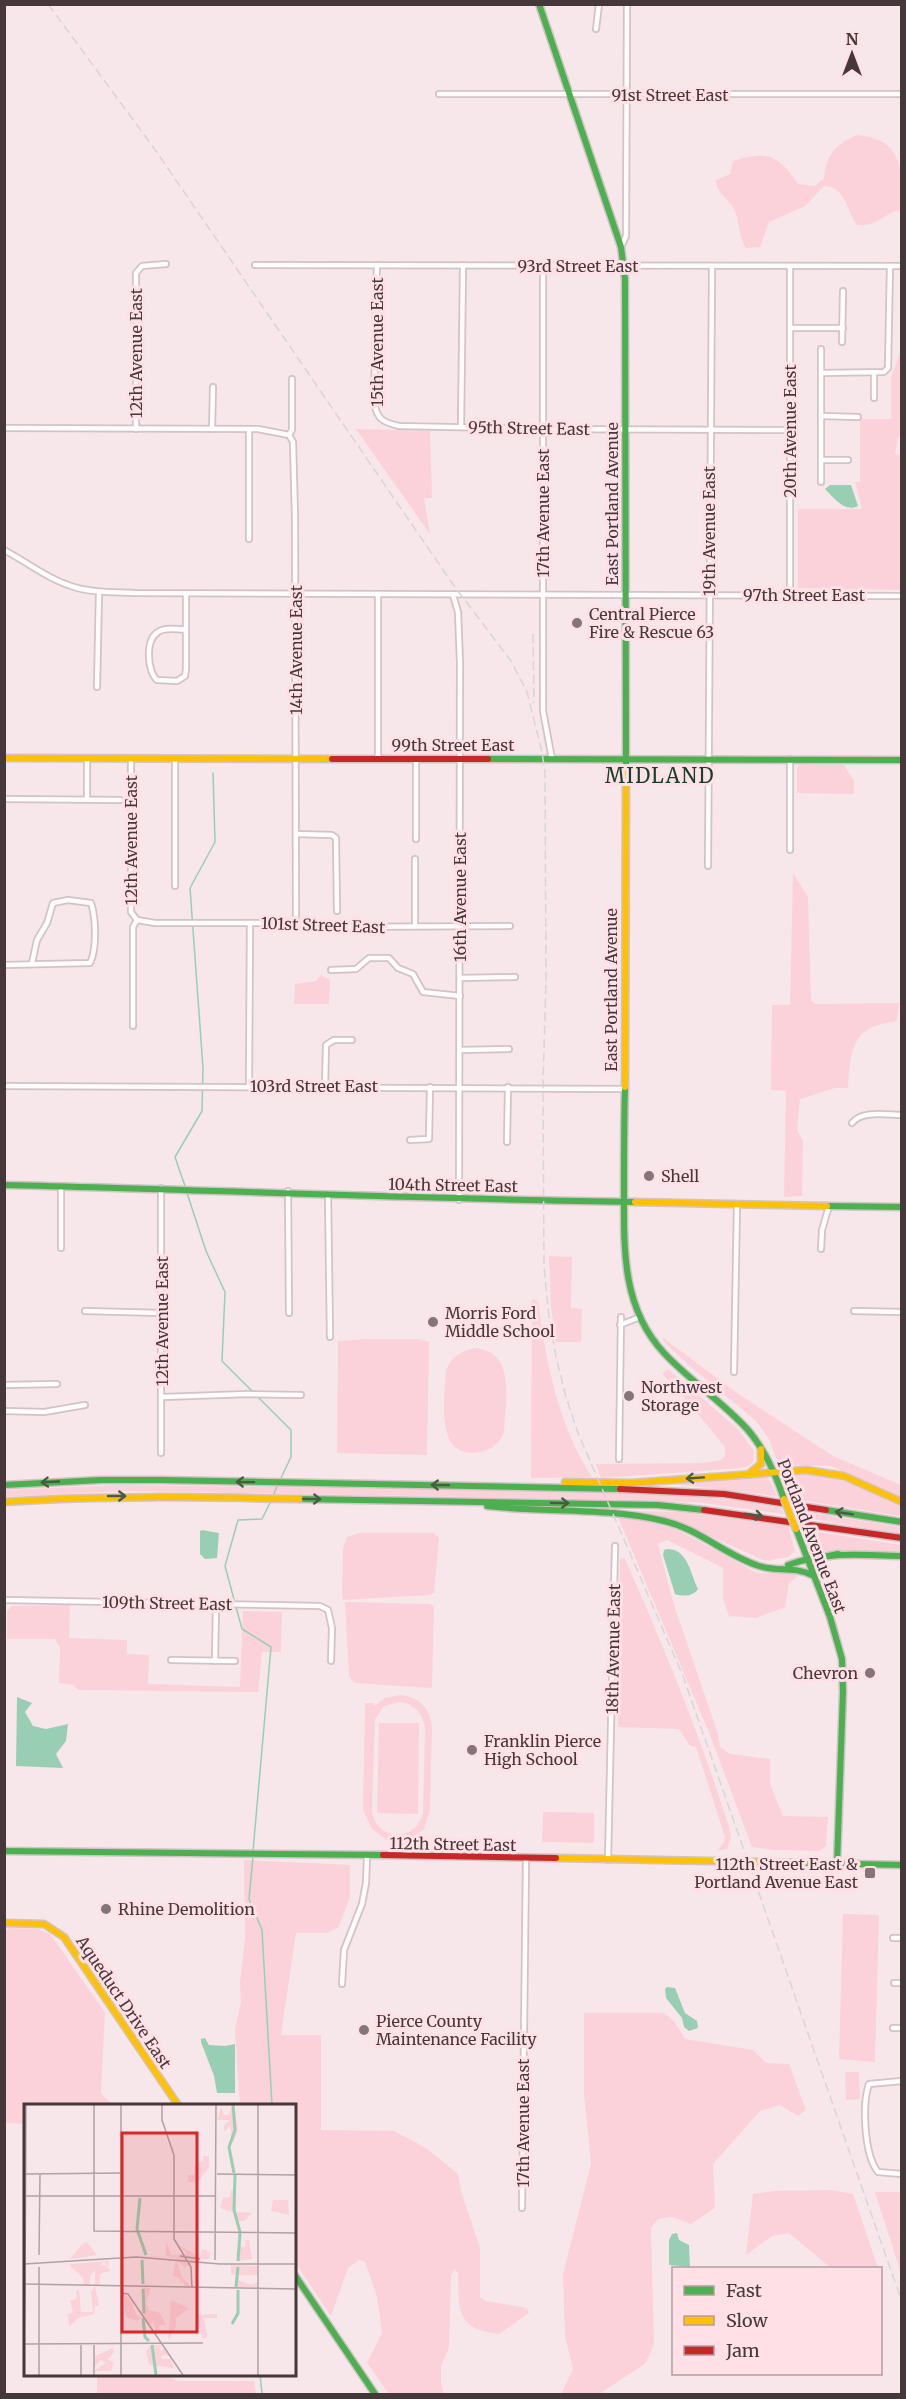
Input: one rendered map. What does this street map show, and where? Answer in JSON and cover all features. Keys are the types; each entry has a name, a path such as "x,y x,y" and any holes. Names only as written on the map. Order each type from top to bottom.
{"main road":[{"name":"East Portland Avenue","path":"539,4 621,247 624,265 626,429 624,1126"},
{"name":"99th Street East","path":"4,758 902,760"},
{"name":"Portland Avenue East","path":"624,1126 624,1267 629,1289 640,1317 652,1339 664,1353 734,1415 761,1449 775,1472 837,1637 843,1662 837,1864"},
{"name":"104th Street East","path":"4,1185 288,1191 459,1200 902,1207"},
{"path":"741,1475 755,1471 759,1466 761,1449"},
{"path":"459,1485 510,1482 632,1482 806,1470 837,1474 902,1502"},
{"path":"4,1485 113,1480 668,1490 724,1494 902,1522"},
{"path":"4,1502 78,1497 162,1496 685,1507 902,1538"},
{"path":"459,1501 510,1509 621,1513 664,1520 690,1529 753,1563 770,1568 795,1567 812,1575 820,1558 838,1554"},
{"path":"778,1567 806,1558 838,1554 902,1556"},
{"name":"112th Street East","path":"4,1851 902,1866"},
{"name":"Aqueduct Drive East","path":"4,1923 42,1923 56,1929 64,1937 177,2104"},
{"path":"296,2277 375,2394"}],"street":[{"path":"596,29 599,4"},
{"path":"621,247 626,236 627,4"},
{"name":"91st Street East","path":"439,94 902,94"},
{"name":"12th Avenue East","path":"136,429 136,273 142,266 166,264"},
{"name":"93rd Street East","path":"255,265 902,266"},
{"name":"15th Avenue East","path":"376,265 374,402 379,418"},
{"path":"461,428 463,265"},
{"name":"17th Avenue East","path":"543,266 543,711 552,759"},
{"path":"821,373 884,372 890,365 890,266"},
{"name":"19th Avenue East","path":"708,866 712,267"},
{"name":"20th Avenue East","path":"790,267 790,595"},
{"path":"842,342 843,291"},
{"path":"790,328 843,328"},
{"path":"821,349 821,482"},
{"path":"874,373 874,399"},
{"name":"14th Avenue East","path":"292,380 292,430 289,435 293,442 296,923"},
{"path":"212,429 213,387"},
{"path":"821,416 858,417"},
{"name":"95th Street East","path":"379,418 399,426 461,428 789,430"},
{"path":"4,428 249,429 270,430 289,435"},
{"path":"249,429 249,539"},
{"path":"821,460 848,460"},
{"name":"97th Street East","path":"4,549 57,580 73,587 99,592 902,596"},
{"path":"97,687 99,592"},
{"path":"186,594 186,630 186,669 182,678 157,680 150,669 150,642 157,632 168,629 186,630"},
{"path":"378,594 378,759"},
{"name":"16th Avenue East","path":"453,595 458,612 460,653 459,1200"},
{"path":"87,758 87,800"},
{"name":"12th Avenue East","path":"131,758 131,912 137,920 133,927 133,1026"},
{"path":"175,758 175,886"},
{"path":"416,759 416,838"},
{"path":"790,759 790,850"},
{"path":"4,799 120,800"},
{"path":"297,834 332,835 336,838 337,911"},
{"path":"415,859 416,926"},
{"path":"4,965 90,963 93,953 91,903 68,900 53,903 47,923 37,940 32,963"},
{"name":"101st Street East","path":"137,920 155,923 296,923 326,927 510,926"},
{"path":"249,1086 250,923"},
{"path":"331,970 356,969 369,958 389,958 398,968 413,974 423,992 460,996"},
{"path":"460,978 515,978"},
{"path":"325,1086 325,1052 328,1042 352,1040"},
{"path":"460,1050 509,1049"},
{"name":"103rd Street East","path":"4,1086 624,1089"},
{"path":"410,1140 429,1139 430,1087"},
{"path":"507,1142 508,1087"},
{"path":"852,1123 858,1118 869,1115 902,1115"},
{"path":"61,1187 61,1248"},
{"name":"12th Avenue East","path":"161,1188 163,1397 161,1453"},
{"path":"288,1191 289,1313"},
{"path":"328,1194 330,1337"},
{"path":"734,1372 737,1204"},
{"path":"821,1250 822,1230 829,1206"},
{"path":"85,1311 162,1313"},
{"path":"854,1311 902,1312"},
{"path":"619,1459 621,1317"},
{"path":"621,1325 640,1317"},
{"path":"4,1385 57,1384"},
{"path":"163,1397 301,1395"},
{"path":"4,1412 45,1412 85,1405"},
{"name":"18th Avenue East","path":"608,1860 615,1546"},
{"name":"109th Street East","path":"4,1600 320,1606 328,1610 332,1628 331,1661"},
{"path":"215,1661 216,1605"},
{"path":"171,1660 235,1661"},
{"path":"342,1984 344,1950 362,1904 367,1856"},
{"name":"17th Avenue East","path":"522,2208 526,1858"},
{"path":"893,1938 902,1938"},
{"path":"894,1983 902,1983"},
{"path":"893,2028 902,2028"},
{"path":"902,2081 869,2084 867,2146 872,2163 880,2173 902,2174"}],"shaded area":[{"path":"858,135 885,143 893,151 900,171 901,210 875,222 857,225 841,194 831,187 824,186 805,206 769,222 760,247 746,248 735,211 719,190 716,180 730,174 733,161 755,156 771,157 784,166 798,184 815,186 824,178 830,156 838,146"},
{"path":"901,351 901,437 898,437 895,454 901,456 901,590 798,588 798,509 862,509 855,482 860,482 860,419 891,419 891,377"},
{"path":"356,429 430,431 432,498 424,498 430,534"},
{"path":"830,485 851,485 858,506 849,508 840,503 825,489"},
{"path":"800,764 844,765 854,781 854,794 797,793 797,768"},
{"path":"793,873 808,897 811,1000 815,1004 899,1003 897,1019 894,1022 869,1029 856,1043 850,1063 848,1088 835,1088 800,1099 797,1130 803,1141 802,1196 784,1197 786,1091 771,1090 772,1005 790,1005"},
{"path":"321,975 330,980 329,1004 294,1004 295,984 316,981"},
{"path":"549,1256 572,1257 571,1308 582,1309 581,1342 556,1342 551,1307"},
{"path":"532,1299 538,1301 545,1347 562,1415 580,1457 592,1477 531,1478"},
{"path":"662,1337 737,1393 833,1456 901,1485 901,1497 831,1466 781,1465 778,1463 769,1439 756,1421 691,1367 665,1343"},
{"path":"419,1339 429,1342 427,1455 337,1453 338,1341"},
{"path":"476,1348 489,1352 498,1359 503,1369 506,1381 504,1432 498,1443 488,1450 465,1452 455,1446 448,1437 444,1410 446,1370 458,1355"},
{"path":"668,1369 738,1429 754,1451 753,1462 746,1467 730,1469 601,1478 596,1464 703,1463 721,1460 725,1456 725,1447 662,1374"},
{"path":"802,1474 841,1480 865,1490 901,1507 901,1516 787,1498 783,1483 785,1477"},
{"path":"762,1476 768,1478 777,1496 665,1483"},
{"path":"119,1485 630,1492 735,1500 781,1508 784,1514 703,1503 640,1500 123,1491 5,1497 5,1490"},
{"path":"792,1510 901,1527 901,1534 795,1516"},
{"path":"635,1511 680,1512 788,1526 795,1551 788,1557 765,1561 673,1519"},
{"path":"618,1517 649,1521 678,1530 755,1572 788,1573 798,1576 789,1583 785,1607 756,1618 729,1616 723,1599 723,1568 667,1540 658,1544 673,1602 718,1734 720,1747 730,1754 770,1759 770,1784 783,1816 828,1817 826,1846 819,1851 752,1847 708,1730"},
{"path":"799,1529 901,1545 901,1552 816,1551 806,1544"},
{"path":"200,1531 219,1533 217,1558 205,1559 200,1554"},
{"path":"359,1533 433,1533 439,1538 434,1593 343,1600 343,1548 347,1537"},
{"path":"664,1550 674,1550 684,1557 698,1589 694,1593 685,1596 675,1594 663,1555"},
{"path":"625,1559 654,1625 706,1759 729,1827 731,1837 727,1849 717,1851 725,1837 696,1747 690,1746 679,1729 618,1727 620,1560"},
{"path":"345,1602 430,1604 434,1607 432,1688 355,1683 349,1676"},
{"path":"70,1605 69,1638 127,1640 127,1654 149,1655 148,1684 240,1687 243,1611 282,1612 281,1652 262,1652 258,1692 78,1690 73,1685 59,1683 60,1648 55,1639 7,1639 7,1611 12,1606"},
{"path":"400,1695 413,1698 423,1705 431,1721 430,1810 424,1829 407,1841 387,1840 371,1828 363,1809 365,1703 374,1703 374,1706 385,1698","holes":["399,1702 417,1710 425,1728 423,1814 418,1824 403,1834 387,1832 380,1827 374,1819 372,1809 375,1719 384,1706"]},
{"path":"17,1697 32,1703 25,1712 33,1726 46,1729 68,1724 66,1741 56,1754 63,1768 16,1766"},
{"path":"379,1723 419,1723 418,1814 377,1813"},
{"path":"543,1812 594,1813 594,1843 542,1842"},
{"path":"244,1860 350,1865 350,1897 338,1928 326,1933 296,1933 281,2035 321,2035 321,2130 394,2131 426,2148 458,2174 461,2191 480,2248 480,2297 486,2301 527,2308 529,2313 499,2334 474,2327 462,2315 458,2273 454,2269 451,2276 449,2348 441,2365 441,2383 444,2394 389,2394 367,2363 382,2333 377,2297 365,2262 359,2260 348,2268 331,2316 296,2264 296,2104 240,2104 235,2029 241,2002 240,1982 245,1938"},
{"path":"843,1914 879,1915 875,2062 839,2059"},
{"path":"9,1928 39,1929 51,1935 105,2013 101,2093 111,2104 24,2104 24,2124 5,2123 5,1932"},
{"path":"675,1988 685,2013 697,2021 698,2028 689,2031 684,2027 682,2018 666,1998 665,1989"},
{"path":"584,2013 664,2013 674,2021 685,2039 753,2050 766,2063 789,2064 806,2110 798,2116 780,2105 760,2111 713,2164 715,2208 691,2224 672,2217 658,2219 651,2228 654,2345 645,2364 599,2394 561,2394 573,2369 565,2336 563,2274 591,2164 584,2093"},
{"path":"205,2038 209,2045 235,2044 235,2093 217,2093 214,2076 201,2042 201,2039"},
{"path":"845,2072 859,2072 860,2099 846,2100"},
{"path":"831,2190 853,2194 878,2267 830,2267 789,2233 772,2236 746,2255 753,2194 775,2191"},
{"path":"875,2192 901,2192 901,2273"},
{"path":"677,2233 679,2240 689,2245 690,2267 669,2265 669,2240 672,2234"},
{"path":"97,2375 164,2375 178,2381 254,2381 256,2394 97,2394"}],"waterway":[{"path":"185,1186 175,1157 202,1111 203,1068 190,888 215,842 213,773"},
{"path":"187,1193 206,1251 225,1292 222,1361 254,1393"},
{"path":"257,1396 291,1430 291,1457 280,1480"},
{"path":"273,1496 278,1484"},
{"path":"235,1603 225,1566 238,1520 262,1519 271,1501"},
{"path":"236,1607 242,1629 271,1647 253,1851"},
{"path":"253,1856 249,1899 262,1930 272,2104"},
{"path":"260,2375 262,2394"}],"railway":[{"path":"48,4 156,151 452,583 511,661 527,692 545,770 544,1267 556,1357 578,1433 683,1676 902,2302"},
{"path":"533,634 534,703"}],"traffic: fast":[{"path":"539,4 621,247 625,279 626,770"},
{"path":"488,759 902,760"},
{"path":"625,1087 625,1254 632,1296 650,1335 664,1353 728,1410 760,1446 784,1499"},
{"path":"4,1185 635,1202"},
{"path":"827,1206 902,1207"},
{"path":"4,1485 101,1480 161,1480 620,1489"},
{"path":"300,1499 658,1505 704,1510"},
{"path":"487,1506 598,1512 664,1521 689,1530 759,1566 812,1575 820,1558 838,1554"},
{"path":"826,1510 902,1522"},
{"path":"796,1529 830,1617 842,1659 843,1692 837,1865"},
{"path":"788,1565 830,1556 902,1556"},
{"path":"4,1851 383,1855"},
{"path":"761,1862 902,1865"},
{"path":"296,2277 375,2394"}],"traffic: slow":[{"path":"4,758 332,759"},
{"path":"625,1087 626,770"},
{"path":"635,1202 827,1206"},
{"path":"751,1472 761,1464 761,1449"},
{"path":"565,1482 632,1483 806,1470 844,1476 902,1502"},
{"path":"4,1502 115,1497 300,1499"},
{"path":"784,1499 796,1529"},
{"path":"556,1858 761,1862"},
{"path":"4,1923 44,1924 64,1937 177,2104"}],"traffic: jam":[{"path":"332,759 488,759"},
{"path":"620,1489 724,1494 826,1510"},
{"path":"704,1510 902,1538"},
{"path":"383,1855 556,1858"}],"place":[{"name":"Central Pierce Fire & Rescue 63","path":"577,623"},
{"name":"Shell","path":"649,1176"},
{"name":"Morris Ford Middle School","path":"433,1322"},
{"name":"Northwest Storage","path":"629,1396"},
{"name":"Chevron","path":"870,1673"},
{"name":"Franklin Pierce High School","path":"472,1750"},
{"name":"112th Street East & Portland Avenue East","path":"870,1873"},
{"name":"Rhine Demolition","path":"106,1909"},
{"name":"Pierce County Maintenance Facility","path":"364,2030"}],"district":[{"name":"MIDLAND","path":"660,776"}]}
